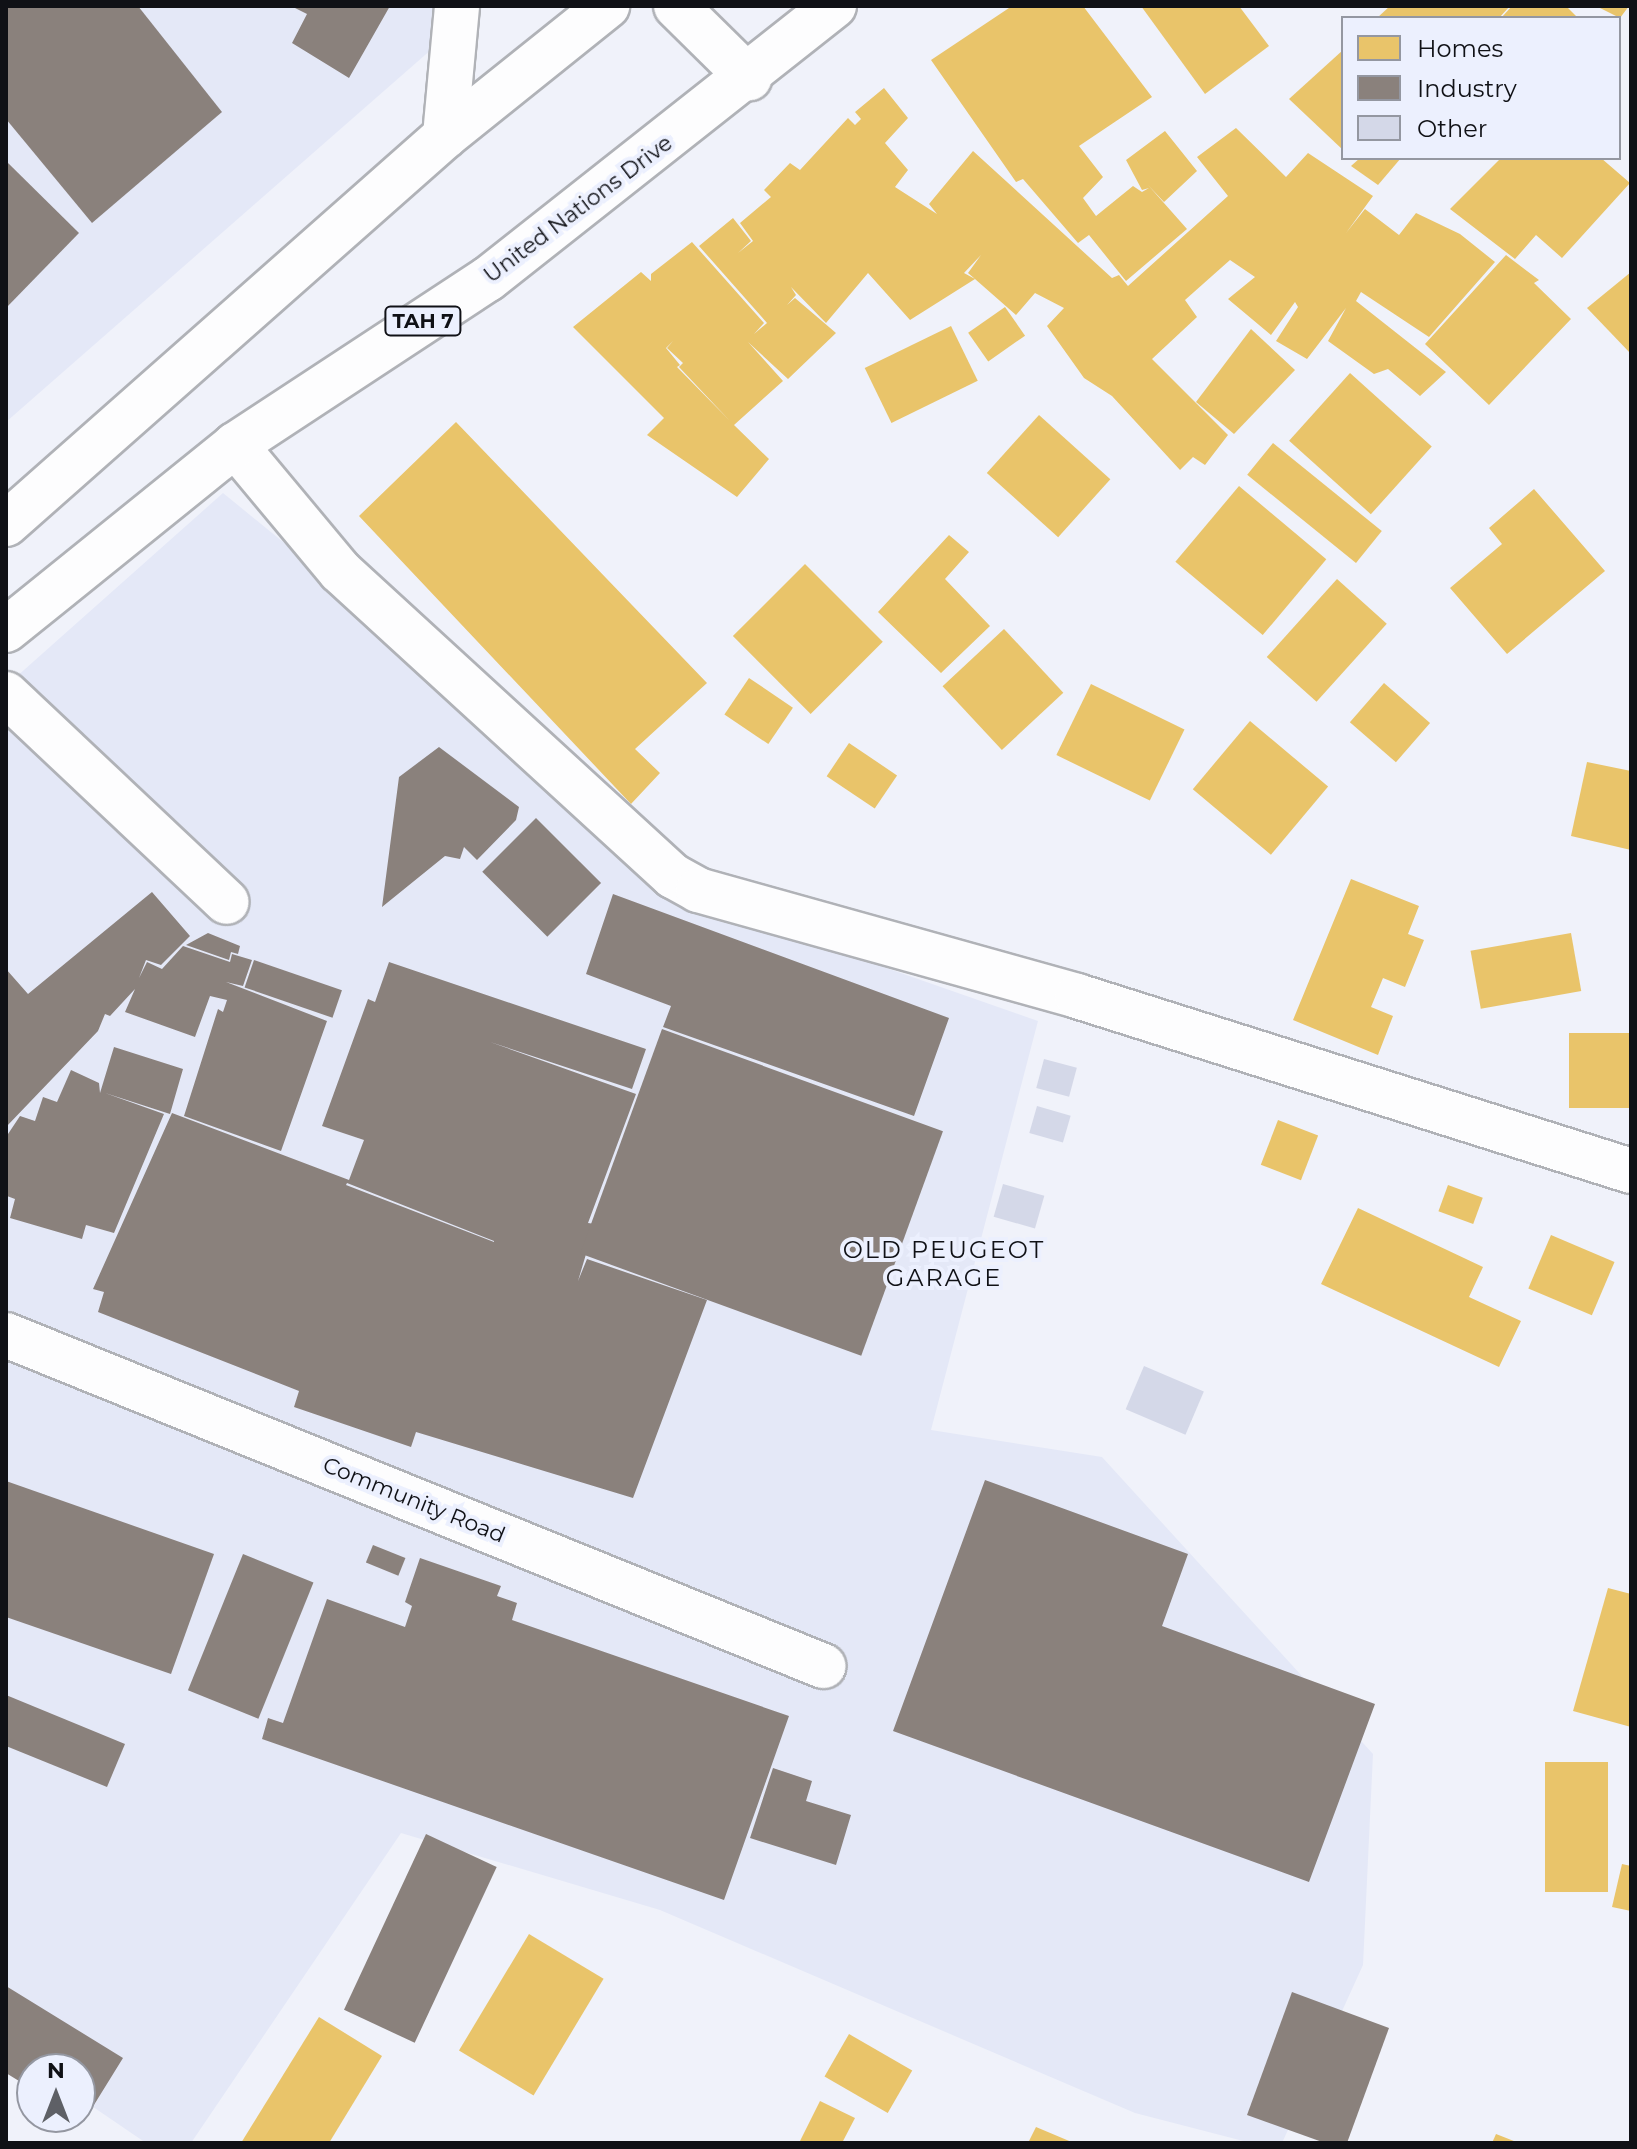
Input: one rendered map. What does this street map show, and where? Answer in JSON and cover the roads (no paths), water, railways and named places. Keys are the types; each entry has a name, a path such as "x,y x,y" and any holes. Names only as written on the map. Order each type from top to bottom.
{"main road":[{"path":"445,136 457,6"},
{"path":"6,524 445,136 607,6"},
{"path":"676,6 749,78"},
{"name":"United Nations Drive","path":"6,630 235,445 488,279 749,78 834,6"},
{"path":"235,445 340,571 673,876 698,890 1077,996 1631,1171"},
{"path":"6,694 227,902"},
{"name":"Community Road","path":"6,1335 823,1666"}],"district":[{"name":"OLD PEUGEOT GARAGE","path":"944,1264"}]}
